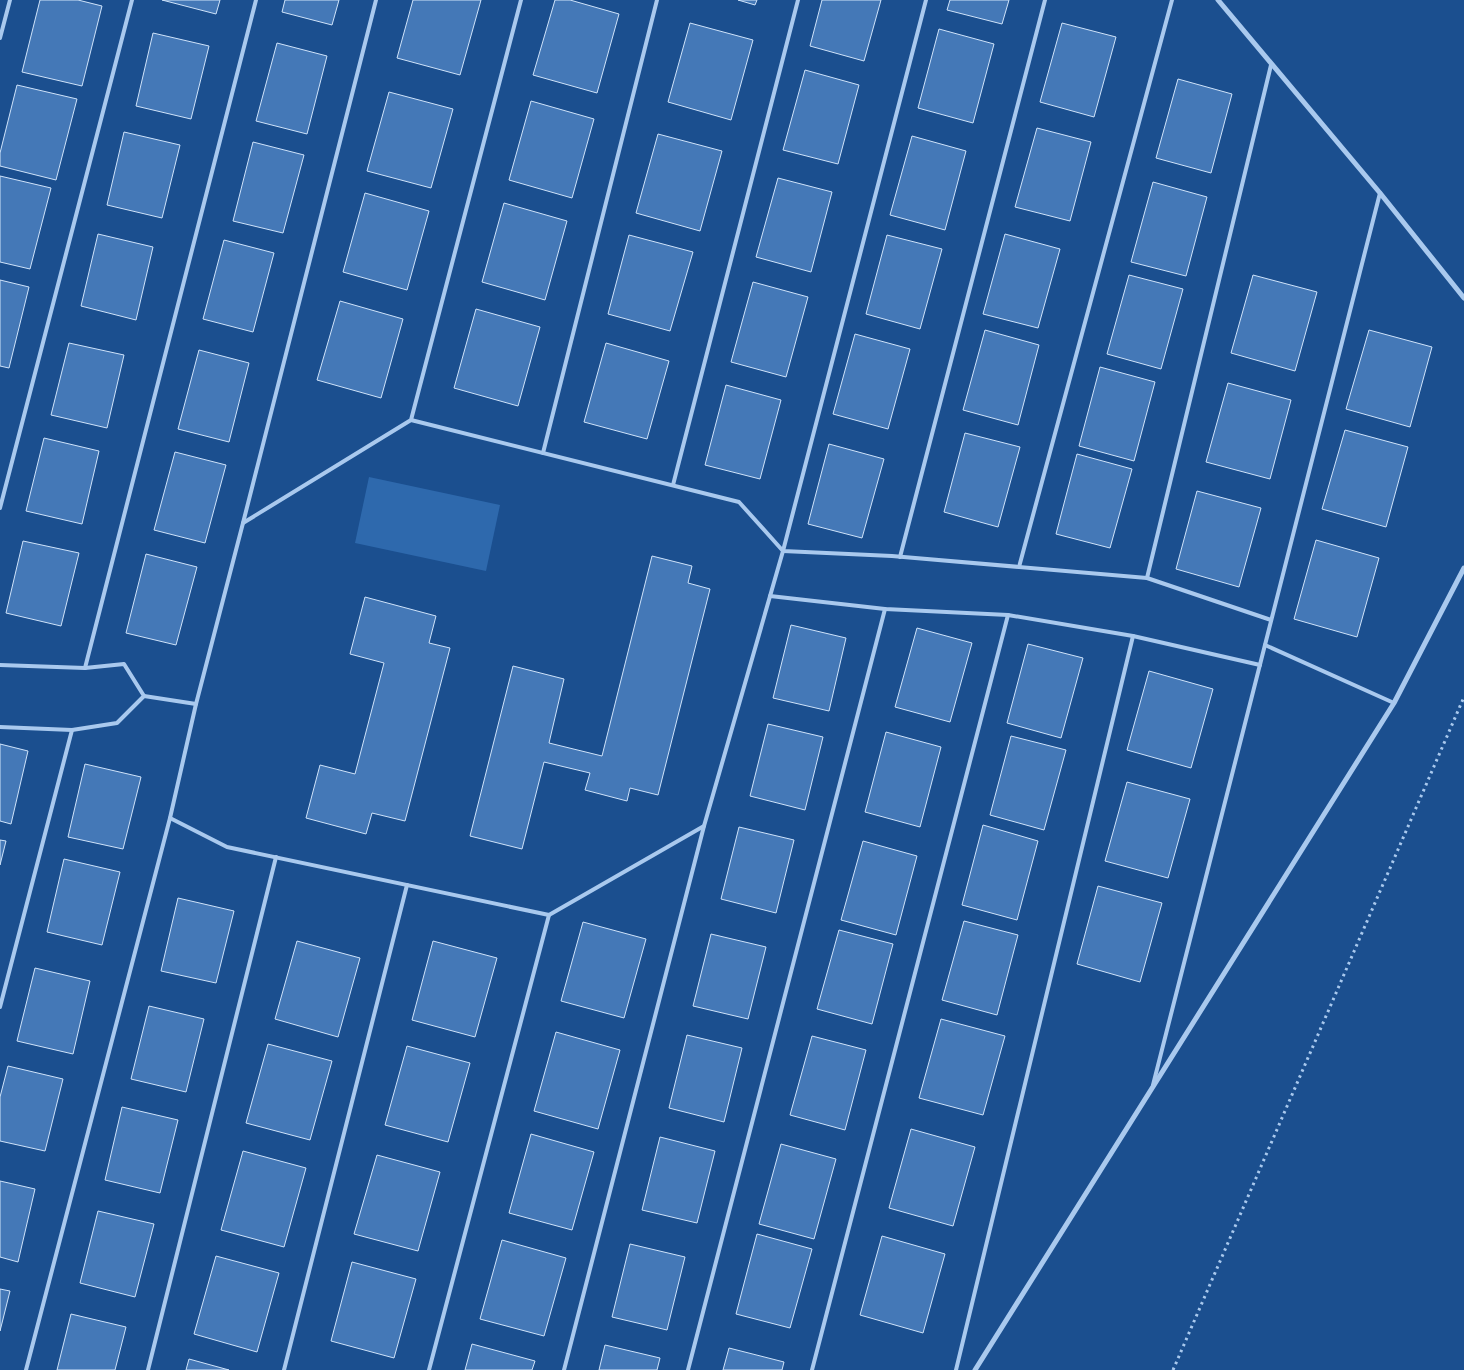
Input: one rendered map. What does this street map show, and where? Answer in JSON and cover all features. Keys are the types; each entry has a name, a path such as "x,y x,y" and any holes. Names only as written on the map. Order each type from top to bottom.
{"street":[{"path":"1218,0 1380,193 1464,298"},
{"path":"975,1370 1394,703 1464,568"}],"lane":[{"path":"0,38 10,0"},
{"path":"0,508 132,0"},
{"path":"86,668 256,0"},
{"path":"26,1370 170,818 196,704 376,0"},
{"path":"243,523 411,420 521,0"},
{"path":"543,453 657,0"},
{"path":"674,485 798,0"},
{"path":"564,1370 704,826 783,551 926,0"},
{"path":"900,557 1045,0"},
{"path":"1019,567 1172,0"},
{"path":"1147,578 1271,65"},
{"path":"1152,1087 1380,193"},
{"path":"411,420 739,502 783,551 900,557 1147,578 1271,620"},
{"path":"770,596 885,609 1008,615 1133,636 1260,664"},
{"path":"688,1370 885,609"},
{"path":"812,1370 1008,615"},
{"path":"956,1370 1133,636"},
{"path":"1265,645 1394,703"},
{"path":"0,665 86,668 124,664 144,696 196,704"},
{"path":"0,727 72,730 117,723 144,696"},
{"path":"0,1007 72,730"},
{"path":"170,818 227,847 549,915 704,826"},
{"path":"148,1370 276,857"},
{"path":"284,1370 407,885"},
{"path":"429,1370 549,915"}],"path":[{"path":"1173,1370 1464,697"}],"shaded area":[{"path":"369,477 500,505 486,571 355,543"}],"building":[{"path":"40,0 78,0 102,6 82,86 22,72"},
{"path":"162,0 220,0 216,14"},
{"path":"285,0 339,0 332,25 282,12"},
{"path":"413,0 481,0 460,75 397,58"},
{"path":"555,0 570,0 619,14 597,93 533,75"},
{"path":"738,0 757,0 755,5"},
{"path":"822,0 881,0 864,61 810,46"},
{"path":"950,0 1009,0 1002,24 947,10"},
{"path":"690,23 753,40 731,120 668,102"},
{"path":"1062,23 1116,37 1094,117 1040,102"},
{"path":"939,29 994,44 973,123 918,108"},
{"path":"153,33 209,46 191,119 136,106"},
{"path":"277,43 327,56 307,134 256,121"},
{"path":"805,70 859,85 838,164 783,150"},
{"path":"1178,79 1232,94 1211,173 1156,158"},
{"path":"17,85 77,99 56,180 0,166 0,153"},
{"path":"389,92 453,109 431,188 367,171"},
{"path":"531,101 594,119 572,198 509,180"},
{"path":"1037,128 1091,142 1070,221 1015,207"},
{"path":"124,132 180,145 162,218 107,205"},
{"path":"658,134 722,151 700,231 636,213"},
{"path":"912,136 966,151 945,230 890,215"},
{"path":"253,142 304,155 283,233 233,221"},
{"path":"0,176 51,188 30,269 0,262"},
{"path":"778,178 832,192 811,272 756,257"},
{"path":"1153,182 1207,197 1186,276 1131,262"},
{"path":"365,193 429,211 407,290 343,272"},
{"path":"504,203 567,221 545,300 482,282"},
{"path":"98,234 153,247 136,320 81,306"},
{"path":"1005,234 1060,249 1038,328 983,314"},
{"path":"629,235 693,252 670,331 608,314"},
{"path":"887,235 942,249 920,329 866,314"},
{"path":"224,240 274,253 253,332 203,319"},
{"path":"1129,275 1183,289 1161,369 1107,354"},
{"path":"1253,275 1317,292 1295,371 1231,353"},
{"path":"0,280 29,287 9,368 0,366"},
{"path":"753,282 808,297 786,377 731,362"},
{"path":"340,301 403,319 381,398 317,380"},
{"path":"476,309 540,327 518,406 454,388"},
{"path":"985,330 1039,345 1018,425 963,410"},
{"path":"1369,330 1432,347 1410,427 1346,409"},
{"path":"855,334 910,349 888,429 833,414"},
{"path":"69,343 124,355 107,428 51,415"},
{"path":"606,343 669,361 647,439 584,422"},
{"path":"199,350 249,363 229,442 178,429"},
{"path":"1100,367 1155,382 1134,461 1079,446"},
{"path":"1228,383 1291,400 1270,479 1206,462"},
{"path":"726,385 781,400 760,479 705,465"},
{"path":"1345,430 1408,447 1386,527 1322,509"},
{"path":"965,433 1020,447 998,527 944,512"},
{"path":"44,438 99,451 82,524 26,511"},
{"path":"829,444 884,459 862,538 808,524"},
{"path":"175,452 226,465 205,543 154,530"},
{"path":"1077,454 1132,469 1110,548 1056,534"},
{"path":"1197,491 1261,508 1239,587 1176,569"},
{"path":"1316,540 1379,558 1357,637 1294,619"},
{"path":"23,541 79,553 61,626 6,613"},
{"path":"146,554 197,567 176,645 126,633"},
{"path":"652,556 692,566 688,583 710,589 658,795 630,788 627,801 585,790 590,773 544,762 522,849 470,836 513,666 564,679 549,743 602,756"},
{"path":"365,597 436,616 429,643 450,648 405,821 372,813 366,834 306,818 320,765 355,774 384,663 350,654"},
{"path":"791,625 846,638 829,711 773,698"},
{"path":"917,628 972,643 950,722 895,707"},
{"path":"1028,644 1083,658 1061,738 1007,723"},
{"path":"1149,671 1213,689 1191,768 1127,750"},
{"path":"768,724 823,737 805,810 750,796"},
{"path":"886,732 941,747 920,827 865,812"},
{"path":"1011,736 1066,750 1044,830 990,815"},
{"path":"0,744 28,751 11,824 0,821"},
{"path":"85,764 141,777 123,849 68,837"},
{"path":"1127,782 1190,799 1168,878 1105,861"},
{"path":"983,825 1038,841 1017,920 962,905"},
{"path":"739,827 794,840 776,913 721,899"},
{"path":"0,840 6,841 0,865"},
{"path":"863,841 917,856 896,935 841,920"},
{"path":"64,859 120,872 102,945 47,932"},
{"path":"1098,886 1162,903 1140,982 1077,964"},
{"path":"178,898 234,911 216,983 161,971"},
{"path":"964,921 1018,935 997,1015 942,1000"},
{"path":"583,922 646,939 624,1018 561,1001"},
{"path":"839,930 893,944 872,1024 817,1009"},
{"path":"711,934 766,947 748,1019 693,1006"},
{"path":"297,941 360,958 338,1037 275,1019"},
{"path":"433,941 497,958 475,1037 412,1020"},
{"path":"35,968 90,981 73,1054 17,1041"},
{"path":"149,1006 204,1019 186,1092 131,1079"},
{"path":"941,1019 1005,1036 983,1115 919,1098"},
{"path":"556,1032 620,1050 598,1129 534,1111"},
{"path":"687,1035 742,1048 724,1122 669,1108"},
{"path":"812,1036 866,1050 845,1130 790,1115"},
{"path":"268,1044 332,1061 310,1140 246,1123"},
{"path":"407,1046 470,1063 448,1142 385,1125"},
{"path":"8,1066 63,1079 45,1151 0,1141 0,1097"},
{"path":"122,1107 178,1120 160,1193 105,1180"},
{"path":"911,1129 975,1147 953,1226 889,1208"},
{"path":"531,1134 594,1152 572,1230 509,1213"},
{"path":"660,1137 715,1151 697,1223 642,1210"},
{"path":"781,1144 836,1159 814,1239 759,1224"},
{"path":"243,1151 306,1168 284,1247 221,1230"},
{"path":"377,1155 440,1172 418,1251 354,1234"},
{"path":"0,1181 35,1189 18,1262 0,1257"},
{"path":"98,1211 154,1224 135,1297 80,1283"},
{"path":"757,1234 812,1249 790,1328 736,1314"},
{"path":"882,1236 945,1254 923,1333 860,1315"},
{"path":"502,1240 566,1258 544,1336 480,1319"},
{"path":"630,1244 685,1257 667,1330 612,1317"},
{"path":"216,1256 279,1273 257,1352 194,1334"},
{"path":"352,1262 416,1279 394,1358 331,1341"},
{"path":"0,1289 10,1291 0,1331"},
{"path":"71,1314 126,1327 115,1370 57,1370"},
{"path":"472,1344 535,1361 532,1370 465,1370"},
{"path":"605,1345 660,1358 657,1370 599,1370"},
{"path":"729,1348 784,1362 782,1370 723,1370"},
{"path":"189,1359 229,1370 186,1370"}]}
